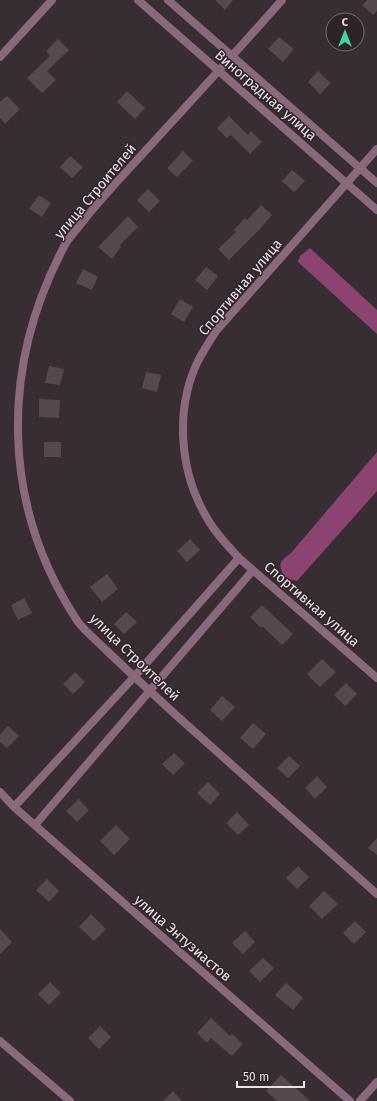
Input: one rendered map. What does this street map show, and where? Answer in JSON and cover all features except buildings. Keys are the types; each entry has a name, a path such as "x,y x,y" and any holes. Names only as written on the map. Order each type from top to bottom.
{"street":[{"path":"0,57 52,0"},
{"name":"Виноградная улица","path":"138,0 377,210"},
{"name":"Виноградная улица","path":"168,0 377,183"},
{"name":"улица Строителей","path":"282,0 101,199 67,241 40,290 25,329 15,370 11,414 12,458 20,500 33,543 53,584 80,625 134,677 377,894"},
{"name":"Спортивная улица","path":"377,149 216,331 200,358 189,386 183,416 184,449 191,484 206,518 239,558 377,678"},
{"path":"14,807 134,677 239,558"},
{"path":"34,825 253,570"},
{"name":"улица Энтузиастов","path":"0,792 34,825 350,1101"},
{"path":"0,1041 70,1101"},
{"path":"360,1101 377,1082"}],"shaded area":[{"path":"310,248 377,310 377,334 298,262 300,256"},
{"path":"377,452 377,491 297,581 285,578 280,564"}]}
